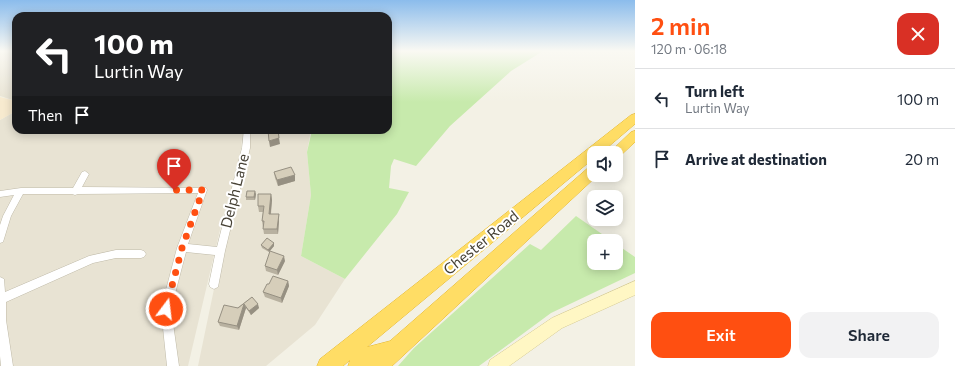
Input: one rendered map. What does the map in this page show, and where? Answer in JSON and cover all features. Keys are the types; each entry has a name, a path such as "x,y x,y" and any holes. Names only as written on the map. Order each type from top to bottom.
{"highway":[{"name":"Chester Road","path":"327,366 635,118"},
{"path":"623,146 635,135"},
{"name":"Chester Road","path":"377,366 587,177"},
{"path":"358,366 371,356 394,350"}],"street":[{"name":"Delph Lane","path":"214,284 220,251 246,148 247,134"},
{"path":"75,192 85,174"},
{"path":"0,194 21,192 203,190 182,248 166,309 173,366"},
{"path":"0,239 7,216 21,192"},
{"path":"182,248 220,251"},
{"path":"1,299 92,259 122,253 141,254"},
{"path":"0,282 1,320 7,366"},
{"path":"496,366 556,323 635,288"}],"shaded area":[{"path":"0,68 12,68 12,100 0,96"},
{"path":"0,97 12,100 12,113 0,120"},
{"path":"12,113 12,134 243,134 240,157 223,217 188,366 0,366 0,120"},
{"path":"246,134 310,134 307,152 311,195 301,256 345,279 315,325 266,366 198,366"}],"green space":[{"path":"392,68 516,68 450,126 416,166 394,159 391,166 389,188 409,192 397,214 345,279 301,256 311,195 307,152 311,134 392,134"},
{"path":"576,216 587,224 587,226 590,226 602,234 587,234 587,270 623,270 623,249 635,257 635,273 551,313 479,366 398,366 414,348 530,244 541,250"}],"building":[{"path":"268,134 278,134 279,138 269,141"},
{"path":"291,167 295,175 277,180 274,172"},
{"path":"247,191 255,191 254,197 246,197"},
{"path":"258,194 271,194 269,214 279,214 277,229 263,229 264,221 262,221 264,206 258,206"},
{"path":"267,238 274,243 268,250 261,245"},
{"path":"270,251 284,256 277,270 265,266"},
{"path":"273,276 288,281 281,298 263,292"},
{"path":"252,297 258,304 249,311 244,304 237,326 218,322 224,305 238,308"}],"route":[{"path":"166,309 182,248 203,190 174,190"}]}
